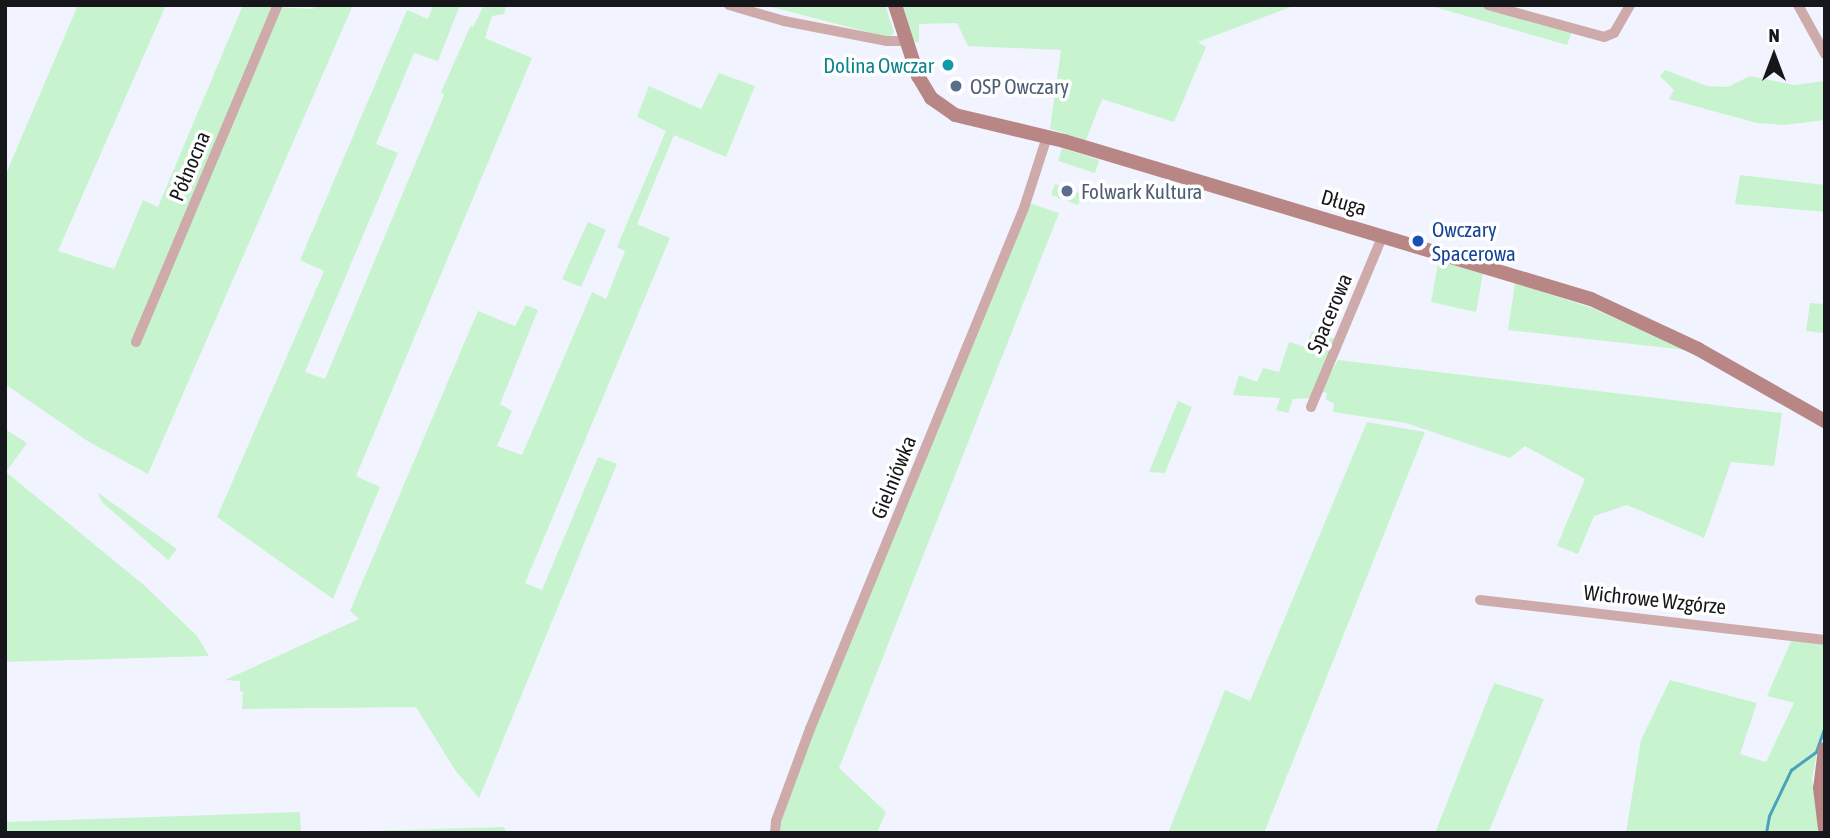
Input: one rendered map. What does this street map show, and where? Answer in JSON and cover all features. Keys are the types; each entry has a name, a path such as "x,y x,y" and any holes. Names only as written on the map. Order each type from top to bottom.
{"street":[{"name":"Północna","path":"136,342 278,5"},
{"path":"729,5 784,21 887,41 904,41"},
{"name":"Długa","path":"895,5 904,41 918,76 944,110 974,121 1047,137 1383,235 1591,299 1698,349 1825,421"},
{"path":"1488,5 1604,37 1614,33 1630,5"},
{"path":"1798,5 1825,54"},
{"name":"Gielniówka","path":"775,833 776,821 810,729 1024,208 1047,137"},
{"name":"Spacerowa","path":"1311,407 1383,235"},
{"name":"Wichrowe Wzgórze","path":"1480,600 1825,640"},
{"path":"1825,749 1820,788 1825,829"}],"green space":[{"path":"78,5 166,5 58,251 114,269 143,200 158,207 243,5 313,9 314,5 353,5 148,474 89,442 5,384 5,176"},
{"path":"433,5 460,5 438,61 414,53 376,144 398,153 305,372 325,379 444,95 441,92 470,27 473,27 484,5 506,5 504,14 492,16 485,38 532,58 356,476 380,487 333,599 217,517 324,271 300,260 407,10 428,19"},
{"path":"764,5 885,5 894,32 890,38"},
{"path":"902,5 1296,5 1198,42 1206,47 1174,122 1102,99 1086,140 1050,129 1061,50 968,46 957,23 919,24 919,42 913,42"},
{"path":"1428,5 1488,5 1573,29 1567,45"},
{"path":"1665,70 1707,86 1728,87 1750,76 1794,85 1825,81 1825,120 1784,125 1757,123 1669,99 1674,90 1660,76"},
{"path":"719,73 755,86 726,157 674,135 637,224 670,238 525,583 542,590 598,457 617,464 479,798 455,770 416,707 242,709 243,692 240,691 240,681 225,680 359,619 350,611 478,311 515,326 526,305 538,310 500,404 512,411 497,446 522,455 592,292 606,299 625,251 617,247 666,131 637,117 649,86 701,109"},
{"path":"1062,148 1099,160 1095,173 1058,161"},
{"path":"1740,175 1825,185 1825,212 1735,204"},
{"path":"1055,184 1082,194 1078,205 1051,195"},
{"path":"1029,203 1059,213 839,768 886,812 877,833 781,833 780,824 809,739"},
{"path":"588,222 606,230 581,287 562,279"},
{"path":"1439,259 1483,273 1476,312 1431,302"},
{"path":"1515,283 1592,308 1686,350 1508,330"},
{"path":"1810,303 1825,304 1825,333 1806,331"},
{"path":"1312,331 1336,339 1311,398 1293,399 1288,413 1276,410 1280,398 1233,395 1239,375 1257,382 1263,368 1279,372 1289,342 1305,347"},
{"path":"1338,360 1782,413 1774,466 1731,462 1704,538 1627,505 1594,516 1578,554 1557,546 1585,479 1525,446 1510,458 1406,423 1333,412 1334,403 1326,400 1327,393 1320,391"},
{"path":"1178,401 1192,407 1165,473 1149,472"},
{"path":"1367,422 1425,432 1264,833 1168,833 1225,690 1250,701"},
{"path":"5,429 27,443 6,472 145,586 197,636 209,656 5,662"},
{"path":"97,492 177,549 168,560 102,502"},
{"path":"1792,639 1825,645 1825,731 1819,742 1812,779 1822,833 1626,833 1641,740 1670,680 1757,703 1740,754 1766,762 1794,703 1767,696"},
{"path":"1494,683 1544,699 1488,833 1435,833"},
{"path":"300,812 301,833 5,833 5,822"},
{"path":"504,827 507,833 301,833"}],"waterway":[{"path":"1766,833 1769,816 1791,770 1816,752 1825,726"}],"place":[{"name":"Dolina Owczar","path":"948,65"},
{"name":"OSP Owczary","path":"956,86"},
{"name":"Folwark Kultura","path":"1067,191"},
{"name":"Owczary Spacerowa","path":"1418,241"}]}
